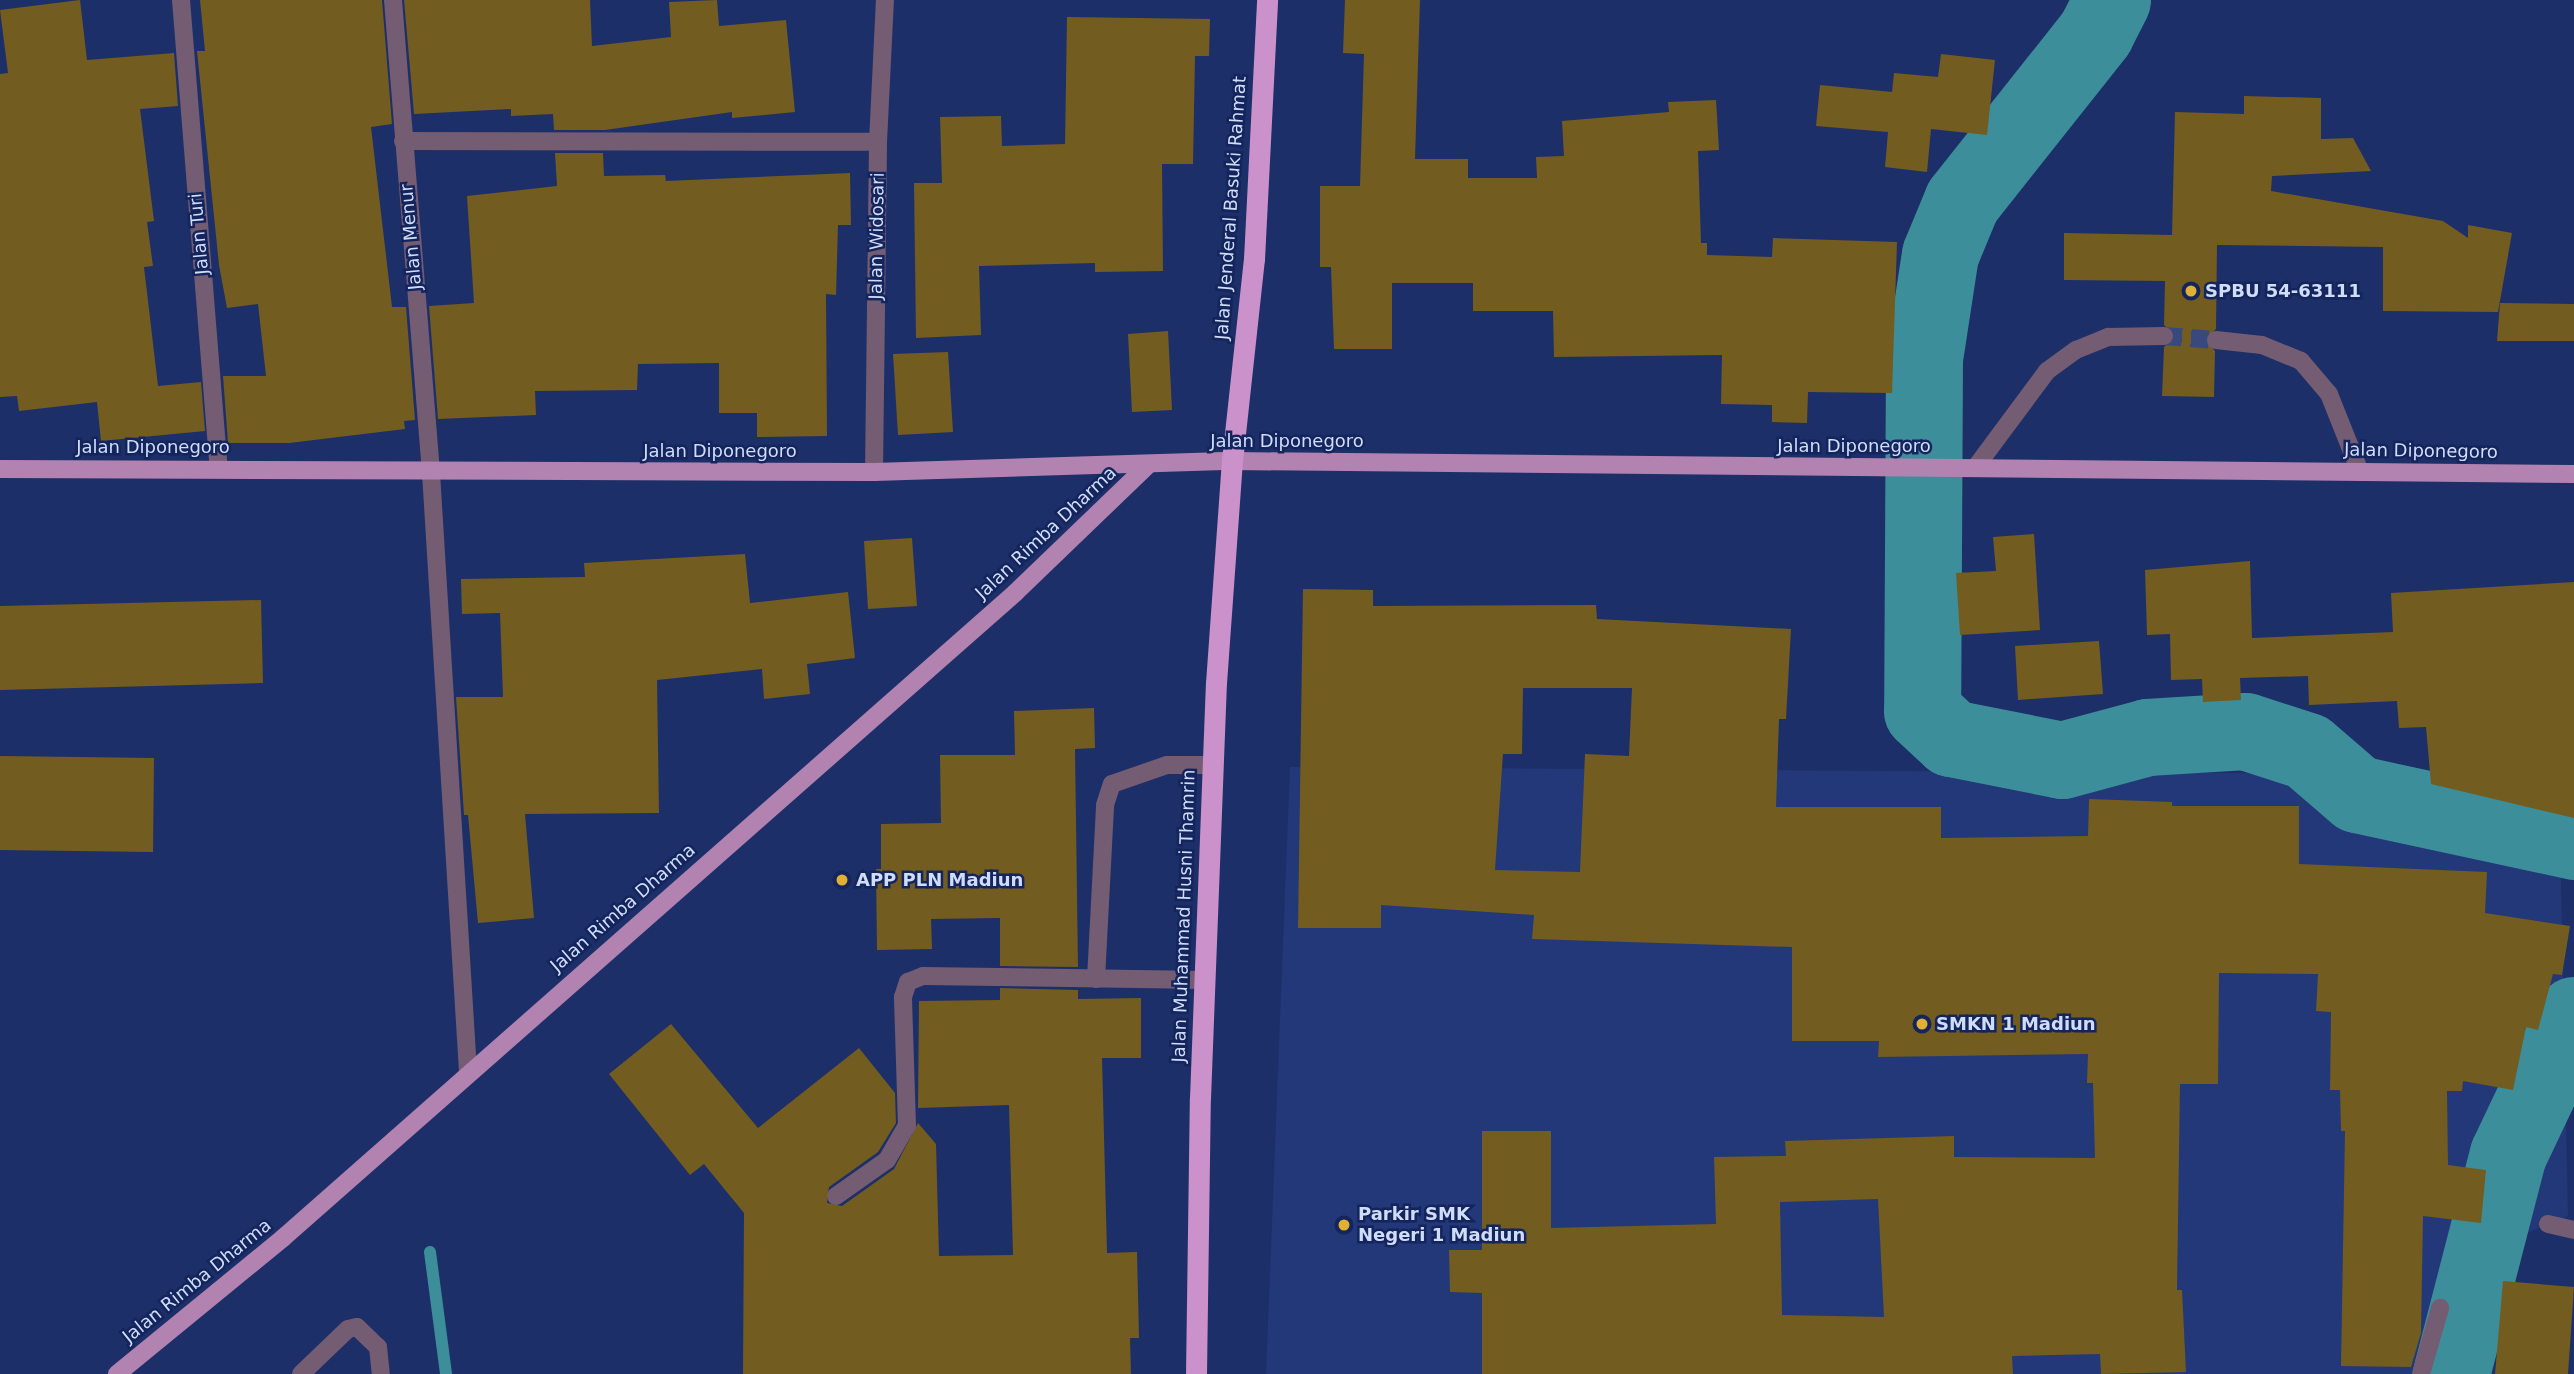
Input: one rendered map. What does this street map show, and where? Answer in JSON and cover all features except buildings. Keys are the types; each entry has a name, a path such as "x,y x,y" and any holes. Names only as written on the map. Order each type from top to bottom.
{"highway":[{"name":"Jalan Jenderal Basuki Rahmat","path":"1232,461 1254,259 1267,0"},
{"name":"Jalan Muhammad Husni Thamrin","path":"1196,1374 1213,765 1232,461"}],"main road":[{"name":"Jalan Diponegoro","path":"0,470 219,468 431,473 874,471 1232,461 2574,474"},
{"name":"Jalan Rimba Dharma","path":"117,1374 283,1238 468,1071 1015,593 1148,465"}],"street":[{"name":"Jalan Turi","path":"181,0 219,468"},
{"name":"Jalan Menur","path":"393,0 431,473 468,1071"},
{"name":"Jalan Widosari","path":"874,471 878,142 885,0"},
{"path":"403,141 878,142"},
{"path":"1974,468 2047,371 2076,349 2108,337 2164,336"},
{"path":"2216,340 2262,345 2301,360 2329,394 2360,472"},
{"path":"1096,979 1105,805 1112,784 1167,765 1213,765"},
{"path":"836,1196 887,1160 908,1126 904,996 908,982 923,976 1205,981"},
{"path":"2548,1224 2574,1230"},
{"path":"2421,1374 2440,1308"},
{"path":"301,1374 348,1329 357,1326 367,1333 378,1347 381,1374"}],"shaded area":[{"name":"SMKN 1 Madiun","path":"1290,767 2358,774 2560,833 2568,1216 2443,1268 2431,1374 1266,1374"}],"waterway":[{"path":"2112,0 2096,32 1962,201 1940,254 1924,358 1922,711 1951,738 2062,760 2147,737 2245,731 2307,751 2357,794 2574,841"},
{"path":"2451,1374 2508,1154 2574,1015"},
{"path":"430,1252 446,1374"}],"tunnel":[{"path":"2164,336 2216,340"}],"place":[{"name":"SPBU 54-63111","path":"2191,291"},
{"name":"APP PLN Madiun","path":"842,880"},
{"name":"SMKN 1 Madiun","path":"1922,1024"},
{"name":"Parkir SMK Negeri 1 Madiun","path":"1344,1225"}]}
